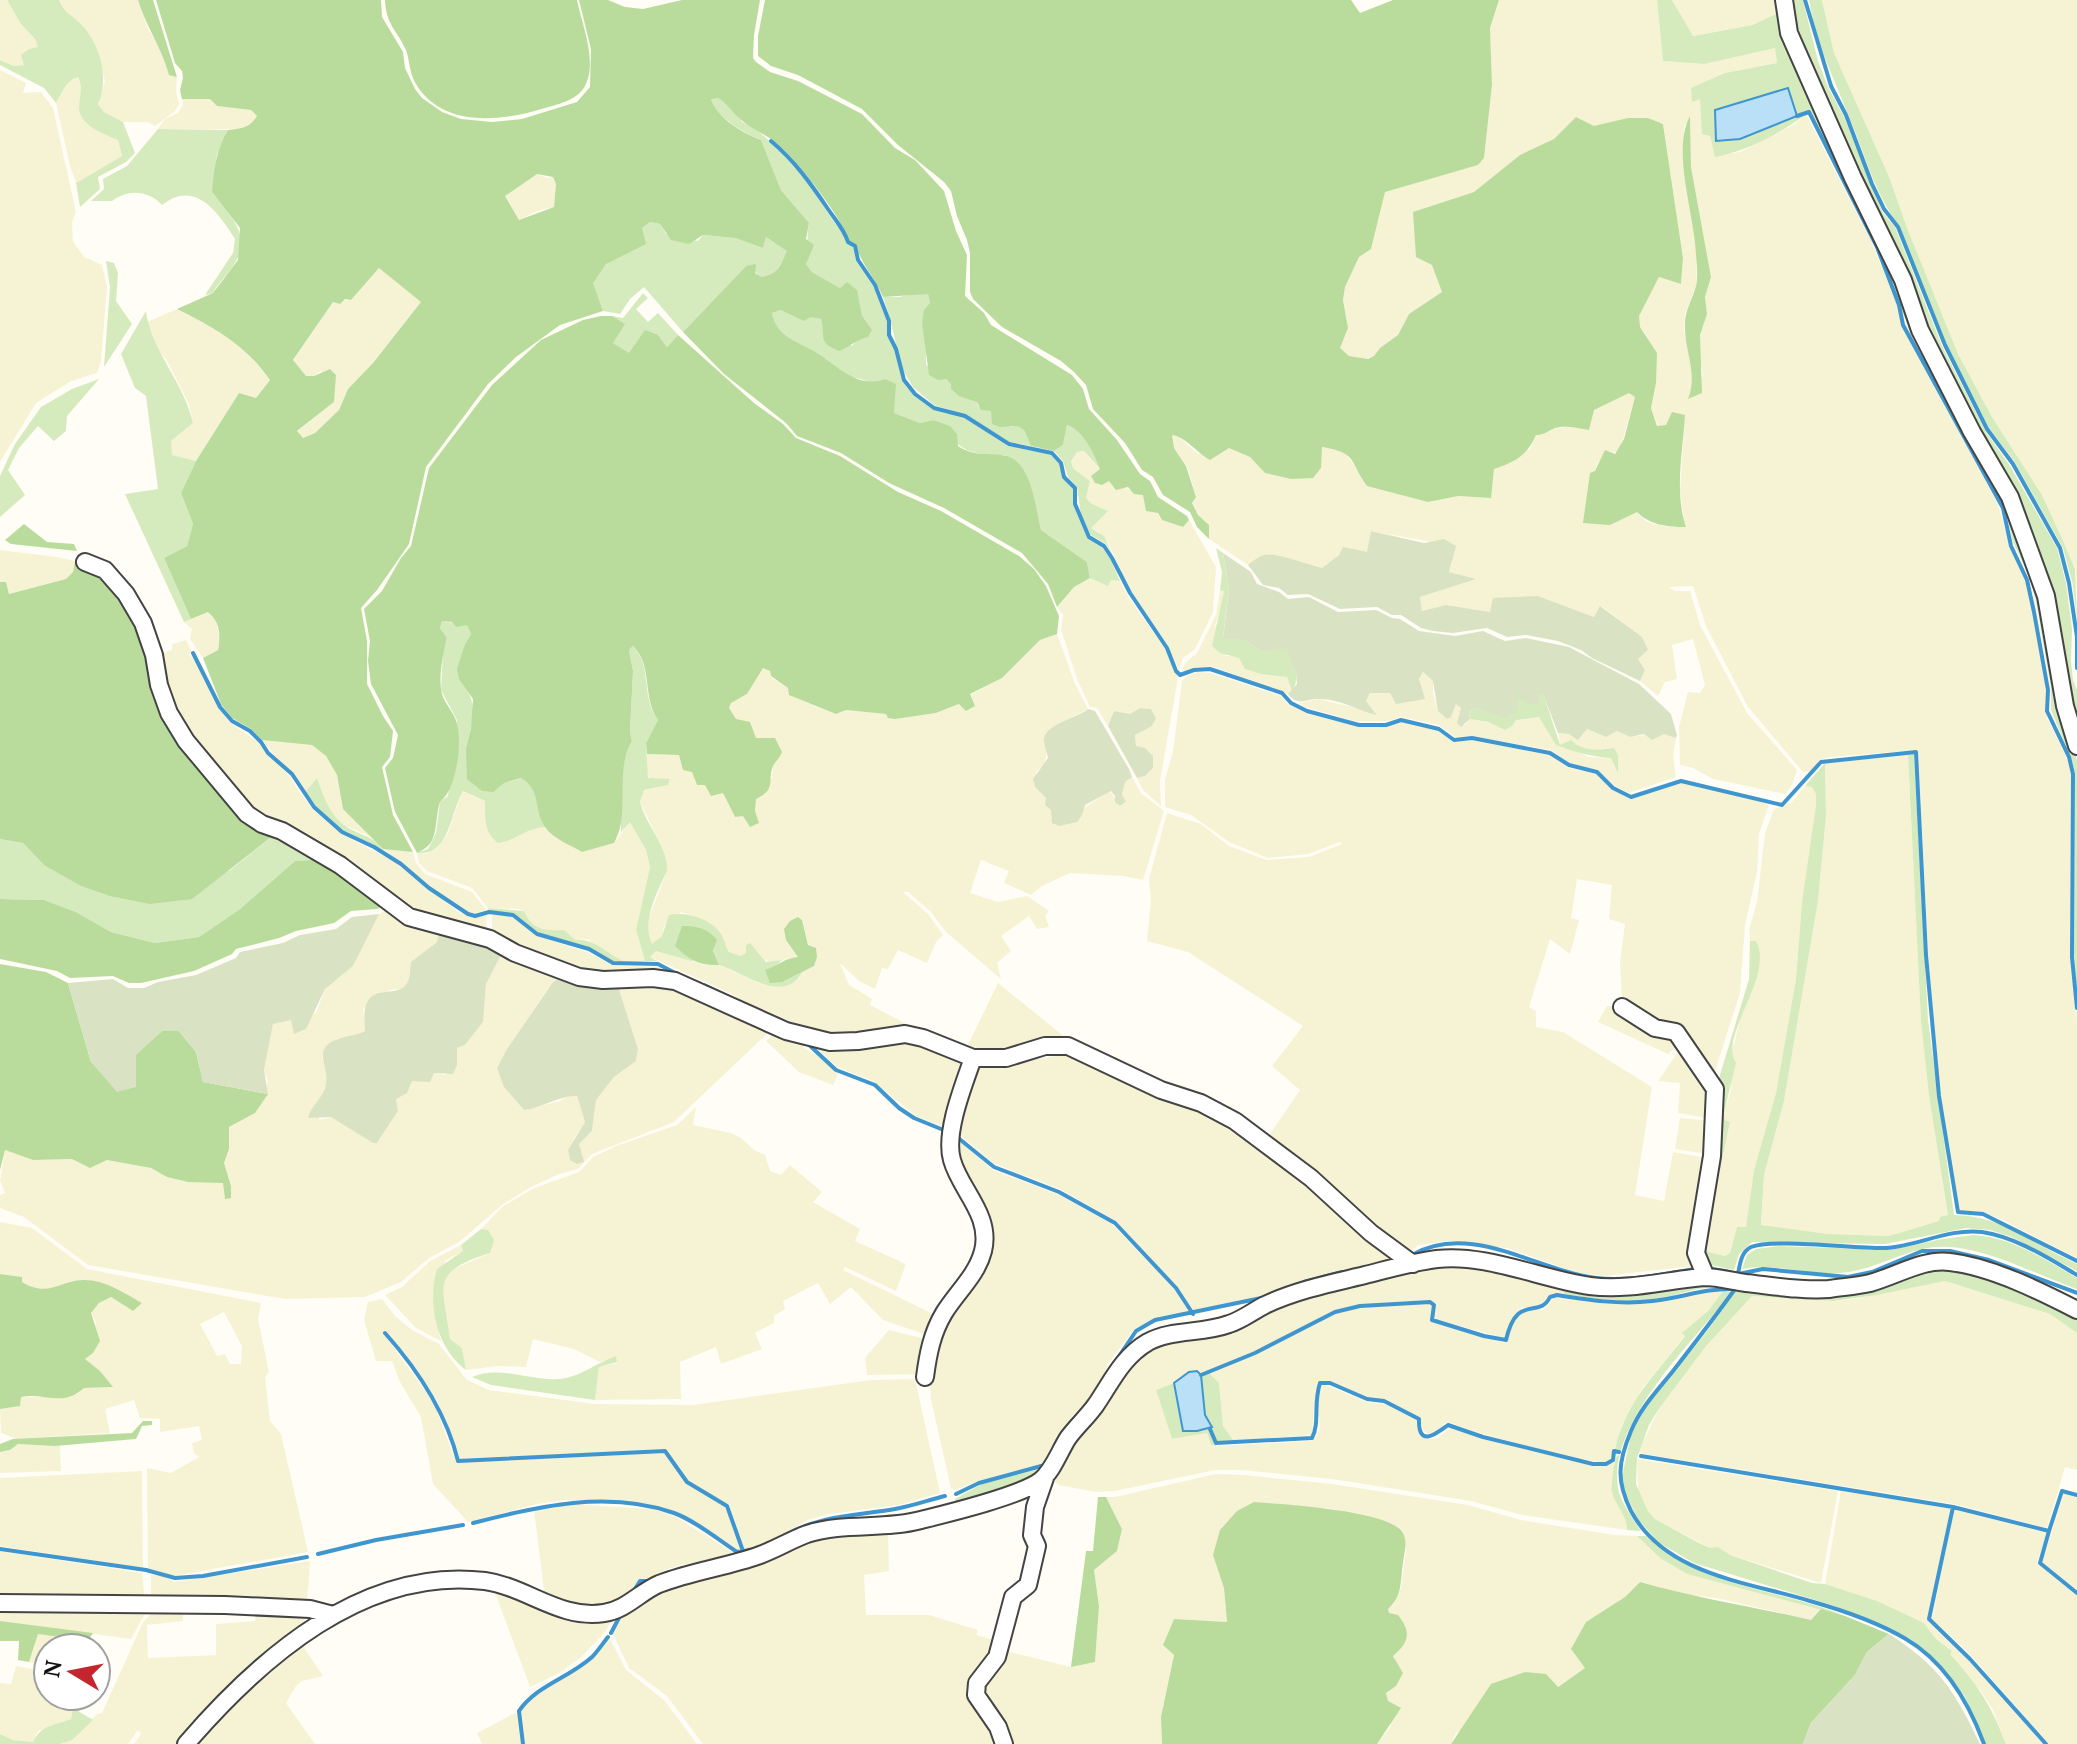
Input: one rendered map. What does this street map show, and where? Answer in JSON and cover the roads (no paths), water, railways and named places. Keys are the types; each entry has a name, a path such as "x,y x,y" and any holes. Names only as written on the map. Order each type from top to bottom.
{"street":[{"path":"1784,0 1789,33 1853,178 1903,280 1920,330 2010,497 2046,596 2065,706 2077,746"},
{"path":"85,562 105,570 126,594 147,634 169,713 186,741 247,814 340,865 409,917 490,939 515,953 579,977 675,981 804,1037 830,1042 905,1034 973,1058 1006,1058 1045,1046 1068,1046 1161,1090 1201,1103 1235,1121 1311,1178 1371,1233 1413,1264"},
{"path":"1622,1007 1655,1028 1676,1032 1715,1089 1712,1156 1696,1253 1706,1277"},
{"path":"925,1377 936,1329 944,1312 977,1268 984,1248 978,1207 952,1159 952,1134 973,1058"},
{"path":"1004,1744 998,1727 976,1695 977,1683 997,1657 1013,1597 1028,1585 1037,1546 1032,1535 1035,1507 1045,1478 1117,1370 1146,1343 1164,1335 1224,1326 1262,1306 1299,1292 1439,1259 1478,1260 1557,1280 1603,1287 1625,1288 1706,1277 1822,1289 1867,1284 1929,1263 1946,1261 2020,1283 2077,1310"},
{"path":"186,1744 221,1704 259,1669 333,1615 402,1586 456,1579 507,1585 565,1611 603,1613 619,1609 657,1585 763,1554 806,1535 823,1530 917,1522 1005,1495 1045,1478"},
{"path":"0,1603 225,1605 310,1609 333,1615"}],"water":[{"path":"1788,88 1797,116 1740,139 1716,141 1715,110"},
{"path":"1197,1371 1201,1375 1205,1415 1212,1427 1183,1431 1174,1383 1189,1372"}],"waterway":[{"path":"1805,0 1831,86 1846,115 1872,184 1884,209 1898,227 1945,345 1987,429 2013,464 2060,548 2077,637 2077,668"},
{"path":"1797,116 1809,112 1877,247 1899,305 1903,325 2003,508 2011,546 2027,580 2048,690 2047,711 2069,757 2073,774 2072,957 2077,1008"},
{"path":"771,141 802,173 840,225 848,242 855,246 858,260 875,285 889,321 889,335 904,380 915,394 934,408 965,416 1009,444 1052,453 1061,463 1064,477 1075,488 1075,504 1089,537 1104,546 1112,558 1180,675 1210,669 1282,693 1291,703 1307,711 1359,725 1386,725 1401,720 1439,729 1454,740 1472,738 1550,753 1569,765 1597,772 1613,788 1631,797 1681,781 1782,805 1821,762 1916,752 1926,955 1939,1096 1958,1212 1983,1214 2077,1261"},
{"path":"193,653 220,707 232,721 250,731 261,742 268,753 292,774 314,807 342,832 401,864 429,888 468,914 475,916 489,912 513,915 537,934 589,949 613,963 658,964 677,974"},
{"path":"704,985 735,1000"},
{"path":"776,1018 794,1026"},
{"path":"807,1043 836,1070 875,1085 914,1118 946,1131"},
{"path":"957,1137 994,1167 1059,1192 1115,1223 1176,1288 1193,1314"},
{"path":"1738,1274 1745,1252 1762,1244 1886,1248 1970,1231 2019,1243 2077,1275"},
{"path":"1412,1255 1434,1246 1457,1243 1481,1245 1574,1274 1608,1279 1695,1269"},
{"path":"1708,1268 1738,1274 1763,1269 1848,1277 1872,1272 1922,1251 1950,1251 1989,1260 2077,1293"},
{"path":"1304,1282 1342,1272"},
{"path":"1201,1375 1255,1353 1335,1312 1360,1306 1430,1302 1434,1305 1432,1320 1506,1340 1516,1316 1522,1311 1540,1307 1550,1297 1557,1295 1640,1302 1734,1289"},
{"path":"1735,1289 1635,1422 1623,1452 1620,1471 1631,1511 1646,1532 1686,1563 1735,1581 1847,1612 1883,1627 1920,1648 1954,1685 1984,1744"},
{"path":"1107,1374 1136,1331 1155,1320 1266,1297"},
{"path":"385,1333 429,1392 446,1426 458,1461 665,1451 687,1482 727,1506 743,1551"},
{"path":"1210,1429 1216,1443 1312,1438 1320,1383 1330,1383 1367,1399 1384,1401 1419,1419 1425,1436 1434,1435 1448,1425 1483,1437 1593,1464 1606,1464 1613,1460 1614,1451 1619,1452"},
{"path":"1070,1424 1082,1410"},
{"path":"1641,1456 1953,1507 2049,1531 2040,1563 2077,1593"},
{"path":"956,1494 979,1483 1045,1465"},
{"path":"2049,1531 2062,1491 2077,1495"},
{"path":"785,1535 826,1520 901,1508 945,1496"},
{"path":"473,1523 548,1506 624,1502 682,1516 737,1552 751,1550"},
{"path":"1953,1507 1929,1619 1970,1659 2046,1744"},
{"path":"318,1554 463,1525"},
{"path":"0,1549 146,1570 175,1578 203,1576 307,1557"},
{"path":"665,1574 683,1568"},
{"path":"633,1592 640,1581 650,1581"},
{"path":"611,1633 621,1614"},
{"path":"523,1744 519,1711 526,1702 592,1657 608,1637"}]}
